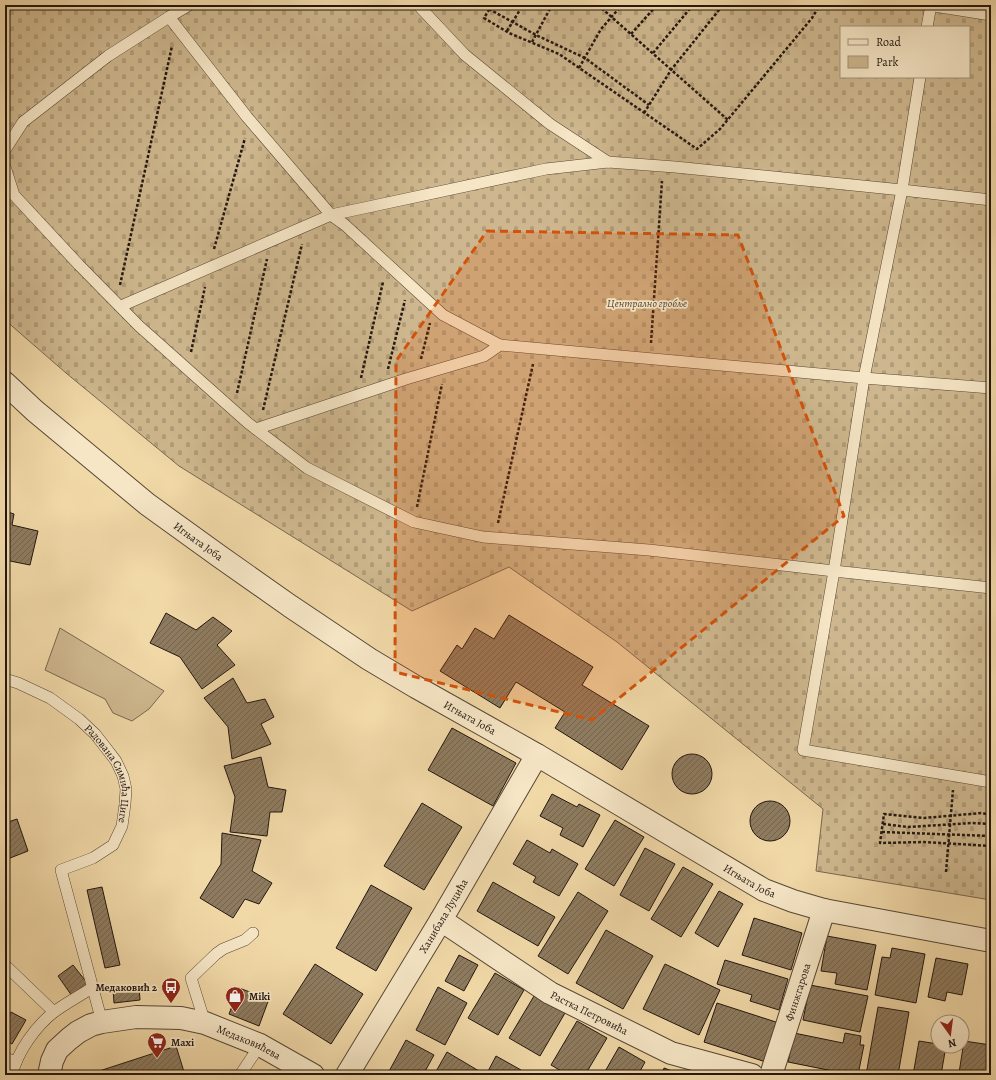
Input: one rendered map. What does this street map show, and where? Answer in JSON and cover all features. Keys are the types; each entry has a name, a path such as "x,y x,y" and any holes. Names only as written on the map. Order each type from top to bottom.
{"street":[{"name":"Игњата Јоба","path":"5,383 41,416 147,504 283,601 369,659 537,755 764,890 793,901 824,910 991,941"},
{"name":"Ханибала Луцића","path":"347,1075 441,920 537,755"},
{"name":"Финжгарова","path":"771,1075 824,910"},
{"name":"Растка Петровића","path":"441,920 550,993 672,1053 752,1075"},
{"path":"49,1075 52,1060 57,1050 78,1032 102,1022 136,1017 181,1018 205,1023"},
{"name":"Медаковићева","path":"205,1023 260,1046 313,1075"}],"lane":[{"path":"5,150 23,122 108,56 173,21 189,5"},
{"path":"418,5 465,55 550,124 608,162"},
{"path":"927,26 929,5 991,15"},
{"path":"173,21 250,120 331,215 345,225 443,315 500,344 864,378 991,388"},
{"path":"920,78 902,190 864,378 834,571 803,750 991,782"},
{"path":"119,304 209,268 331,215 546,169 608,162 663,166 991,200"},
{"path":"5,168 14,196 139,326 233,410 258,428 307,468 414,522 483,537 649,550 991,588"},
{"path":"258,428 416,376 484,356 500,344"},
{"name":"Радована Симића Циге","path":"5,680 18,683 50,698 79,719 95,734 106,748 116,761 123,776 126,789 126,804 122,826 113,845 93,858 61,870 102,1022"},
{"path":"205,1023 191,978 216,954 223,949 245,940 253,933"},
{"path":"5,965 54,1012"},
{"path":"12,1075 16,1062 40,1025 54,1012 93,987"},
{"path":"240,1075 260,1046"},
{"path":"5,1058 16,1062"}],"path":[{"path":"492,5 484,18 506,31 559,54 697,148 720,129 728,120 812,18 820,5"},
{"path":"506,31 523,5"},
{"path":"532,42 552,5"},
{"path":"598,5 728,120"},
{"path":"579,68 601,29 622,5"},
{"path":"631,34 657,5"},
{"path":"653,53 693,5"},
{"path":"644,113 671,70 723,5"},
{"path":"489,9 536,35 585,58 649,106"},
{"path":"119,304 173,21"},
{"path":"187,369 209,268 250,120"},
{"path":"650,358 663,166"},
{"path":"258,428 306,226"},
{"path":"233,410 270,241"},
{"path":"357,395 387,264"},
{"path":"384,387 409,284"},
{"path":"416,376 434,307"},
{"path":"494,538 537,348"},
{"path":"414,522 445,368"},
{"path":"946,872 955,775"},
{"path":"991,814 982,813 924,818 884,814 880,843 924,842 991,846"},
{"path":"883,824 908,827 972,823 991,824"},
{"path":"882,832 991,836"},
{"path":"988,883 991,852"}],"highlighted area":[{"path":"487,231 738,235 844,516 592,720 395,672 396,361"}],"green space":[{"name":"Централно гробље","path":"5,5 991,5 991,900 816,871 823,809 617,642 509,567 412,611 179,466 66,373 5,320"},
{"path":"60,628 164,691 149,709 132,721 113,713 105,699 45,670"}],"building":[{"path":"5,511 14,514 12,525 38,531 30,565 5,560"},
{"path":"166,613 196,630 213,617 232,631 217,645 235,665 202,689 180,657 150,643"},
{"path":"509,615 593,667 582,685 649,726 622,770 555,728 565,712 516,682 500,708 440,671 457,645 462,649 475,628 494,639"},
{"path":"233,678 247,703 265,699 274,717 261,724 271,744 232,759 228,727 204,698"},
{"path":"452,728 516,763 493,806 428,770"},
{"path":"692,754 700,756 706,760 710,766 712,774 710,782 706,788 700,792 692,794 684,792 678,788 674,782 672,774 674,766 678,760 684,756"},
{"path":"261,757 268,787 286,790 282,812 270,812 267,836 230,832 235,797 224,766"},
{"path":"552,794 577,807 579,804 600,815 583,847 560,835 563,828 540,816"},
{"path":"770,801 778,803 784,807 788,813 790,821 788,829 784,835 778,839 770,841 762,839 756,835 752,829 750,821 752,813 756,807 762,803"},
{"path":"422,803 462,827 424,890 384,866"},
{"path":"17,819 28,851 5,860 5,823"},
{"path":"615,820 644,837 614,886 585,869"},
{"path":"222,833 261,840 252,871 272,883 259,904 245,899 233,918 200,898 221,864"},
{"path":"527,840 550,853 552,849 578,864 559,896 533,882 536,877 513,864"},
{"path":"645,848 675,864 649,911 620,895"},
{"path":"683,867 713,884 681,937 651,919"},
{"path":"493,882 555,917 538,946 477,911"},
{"path":"371,885 412,908 376,971 336,948"},
{"path":"102,887 120,965 105,968 87,890"},
{"path":"719,891 743,904 718,947 695,933"},
{"path":"578,892 608,911 568,974 538,956"},
{"path":"754,918 802,933 791,970 742,955"},
{"path":"606,930 653,956 623,1009 576,983"},
{"path":"827,936 876,945 867,990 835,984 837,973 821,971"},
{"path":"892,948 925,954 916,1003 875,995 882,957 890,958"},
{"path":"459,955 478,965 464,991 445,981"},
{"path":"936,958 968,964 962,995 947,992 945,1001 928,997"},
{"path":"725,960 788,979 779,1010 750,1001 752,995 717,984"},
{"path":"315,964 363,994 331,1044 283,1014"},
{"path":"665,964 720,990 699,1035 643,1009"},
{"path":"73,965 88,984 72,996 58,976"},
{"path":"495,973 524,990 498,1035 468,1018"},
{"path":"810,985 868,996 860,1032 803,1020"},
{"path":"139,986 140,1000 114,1003 113,989"},
{"path":"438,987 467,1003 445,1045 416,1030"},
{"path":"239,988 269,999 259,1026 229,1014"},
{"path":"534,996 565,1013 540,1056 509,1038"},
{"path":"717,1003 782,1024 769,1063 704,1042"},
{"path":"878,1007 909,1012 898,1075 866,1075"},
{"path":"11,1012 26,1020 12,1044 5,1040 5,1022"},
{"path":"577,1021 607,1038 585,1075 568,1075 551,1065"},
{"path":"794,1033 843,1043 845,1033 861,1036 860,1045 864,1045 858,1075 843,1075 843,1073 788,1062"},
{"path":"406,1040 434,1055 423,1075 387,1075"},
{"path":"919,1041 930,1043 930,1054 945,1054 941,1075 913,1075"},
{"path":"970,1042 991,1045 986,1075 959,1073 962,1054 970,1054"},
{"name":"Maxi","path":"176,1046 185,1075 94,1075 93,1073"},
{"path":"619,1047 645,1062 638,1075 603,1075"},
{"path":"447,1052 479,1071 476,1075 434,1075"},
{"path":"496,1056 521,1070 518,1075 486,1075"},
{"path":"664,1068 683,1075 662,1075"}],"place":[{"name":"Медаковић 2","path":"171,1004"},
{"name":"Miki","path":"235,1013"},
{"name":"Maxi","path":"157,1059"}]}
